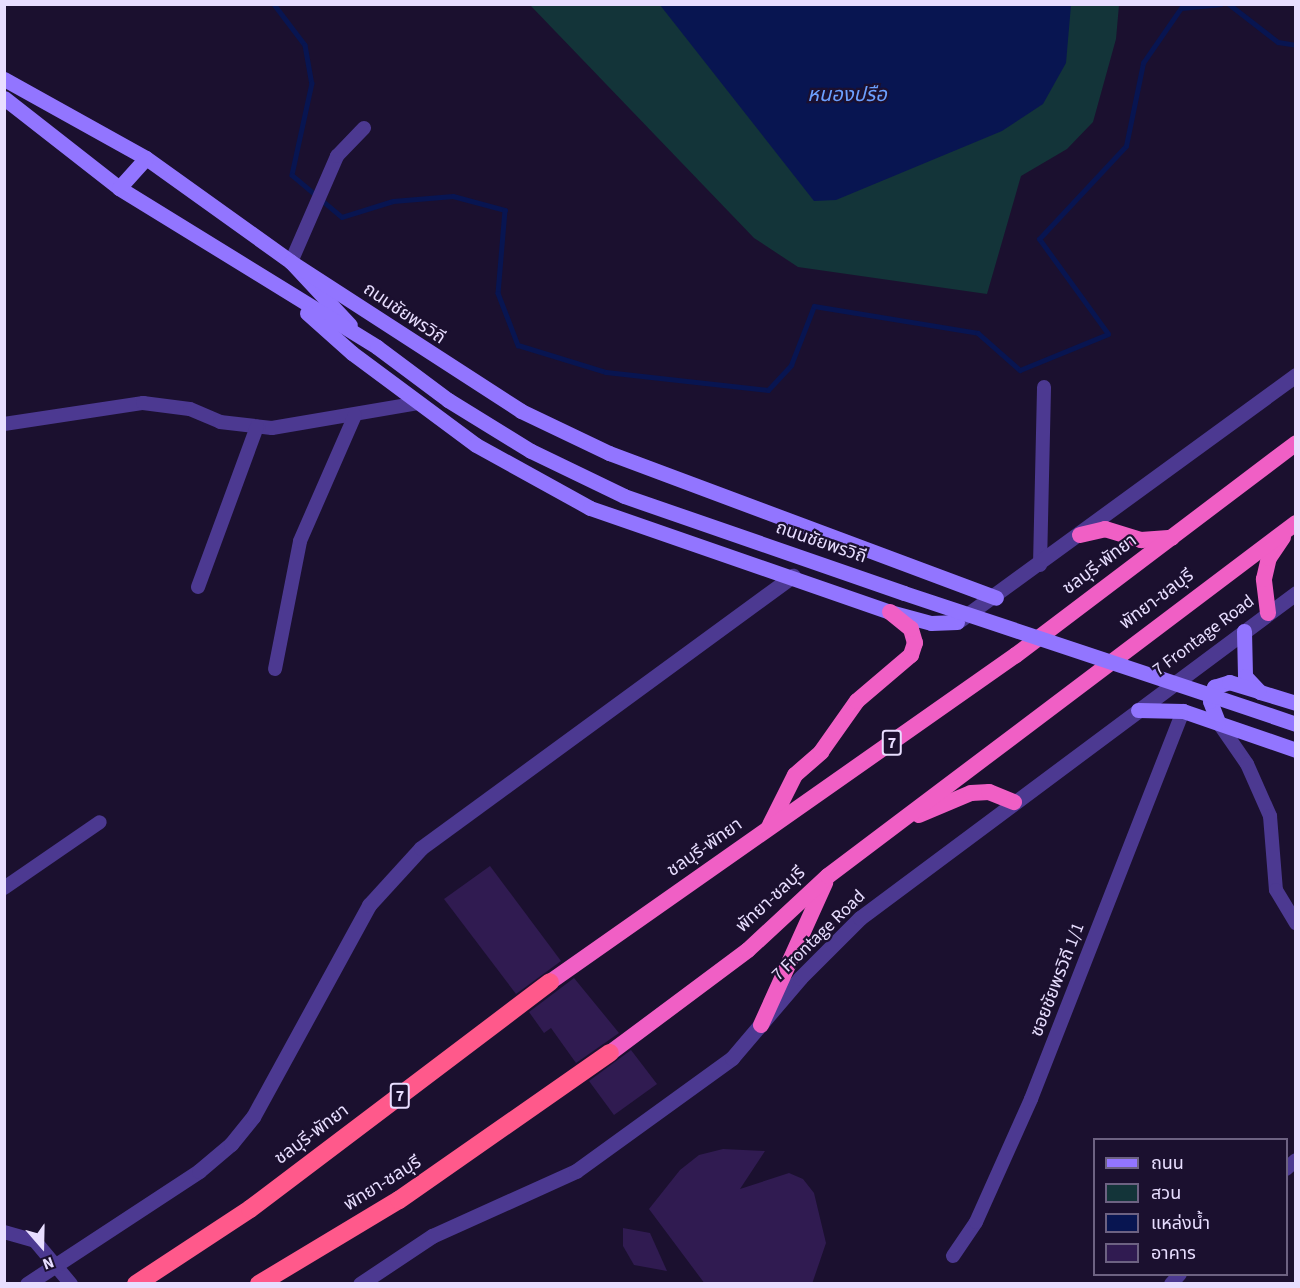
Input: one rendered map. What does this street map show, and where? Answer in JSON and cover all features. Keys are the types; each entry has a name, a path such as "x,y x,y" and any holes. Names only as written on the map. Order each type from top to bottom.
{"highway":[{"name":"ชลบุรี-พัทยา","path":"136,1284 250,1209 550,982 767,830 1172,538 1296,444"},
{"path":"1268,613 1264,579 1269,558 1292,526"},
{"name":"พัทยา-ชลบุรี","path":"259,1284 399,1200 610,1053 748,950 828,876 1292,526"},
{"path":"1080,535 1105,529 1141,540 1172,538"},
{"path":"767,830 795,774 821,752 857,701 911,655 915,643 911,629 890,612"},
{"path":"896,825 971,793 989,792 1014,802"},
{"path":"761,1025 828,876"}],"main road":[{"name":"ถนนชัยพรวิถี","path":"4,78 147,158 291,262 434,358 521,411 599,448 996,598"},
{"name":"ถนนชัยพรวิถี","path":"4,98 119,188 284,292 363,338 448,400 521,445 624,496 904,593 1296,724"},
{"path":"119,188 147,158"},
{"name":"ถนนชัยพรวิถี","path":"291,262 363,338"},
{"name":"ถนนชัยพรวิถี","path":"284,292 352,353 476,445 590,508 793,576 890,612 931,623 957,622"},
{"path":"1244,632 1241,661 1245,676 1260,692"},
{"path":"1218,722 1210,701 1214,687 1229,682 1296,703"},
{"path":"1138,710 1184,711 1296,750"}],"street":[{"path":"291,262 333,165 364,128"},
{"path":"957,622 996,598 1296,375"},
{"path":"1040,565 1044,387"},
{"path":"4,424 143,403 190,409 220,422 257,427 355,415 418,403"},
{"path":"275,669 300,541 355,415"},
{"path":"198,587 257,427"},
{"path":"27,1284 199,1172 231,1144 253,1117 369,905 421,848 793,576"},
{"name":"7 Frontage Road","path":"360,1284 432,1236 576,1171 732,1058 800,978 860,918 1296,593"},
{"name":"ซอยชัยพรวิถี 1/1","path":"953,1256 976,1222 1031,1099 1184,711"},
{"path":"1218,722 1246,764 1270,816 1276,890 1296,923"},
{"path":"4,888 100,822"},
{"path":"4,1232 35,1241 71,1284"}],"green space":[{"path":"530,5 1119,5 1116,39 1093,122 1067,149 1021,176 987,294 798,267 754,238"}],"water":[{"name":"หนองปรือ","path":"660,5 1071,5 1066,63 1043,104 1002,131 836,200 814,201"}],"building":[{"path":"490,866 561,961 516,994 444,899"},
{"path":"574,978 619,1033 576,1063 551,1028 544,1033 529,1012"},
{"path":"631,1050 657,1084 614,1115 589,1081"},
{"path":"723,1149 765,1151 740,1189 789,1173 803,1179 814,1193 826,1243 812,1284 705,1284 649,1209 680,1170 699,1155"},
{"path":"623,1228 650,1233 667,1271 634,1265 623,1246"}],"waterway":[{"path":"274,4 305,45 312,83 292,175 342,217 393,201 453,196 505,210 498,293 518,345 606,372 768,390 791,365 814,306 978,333 1020,370 1108,334 1039,239 1126,146 1143,63 1181,8 1221,4"},
{"path":"1229,4 1278,42 1296,45"}]}
